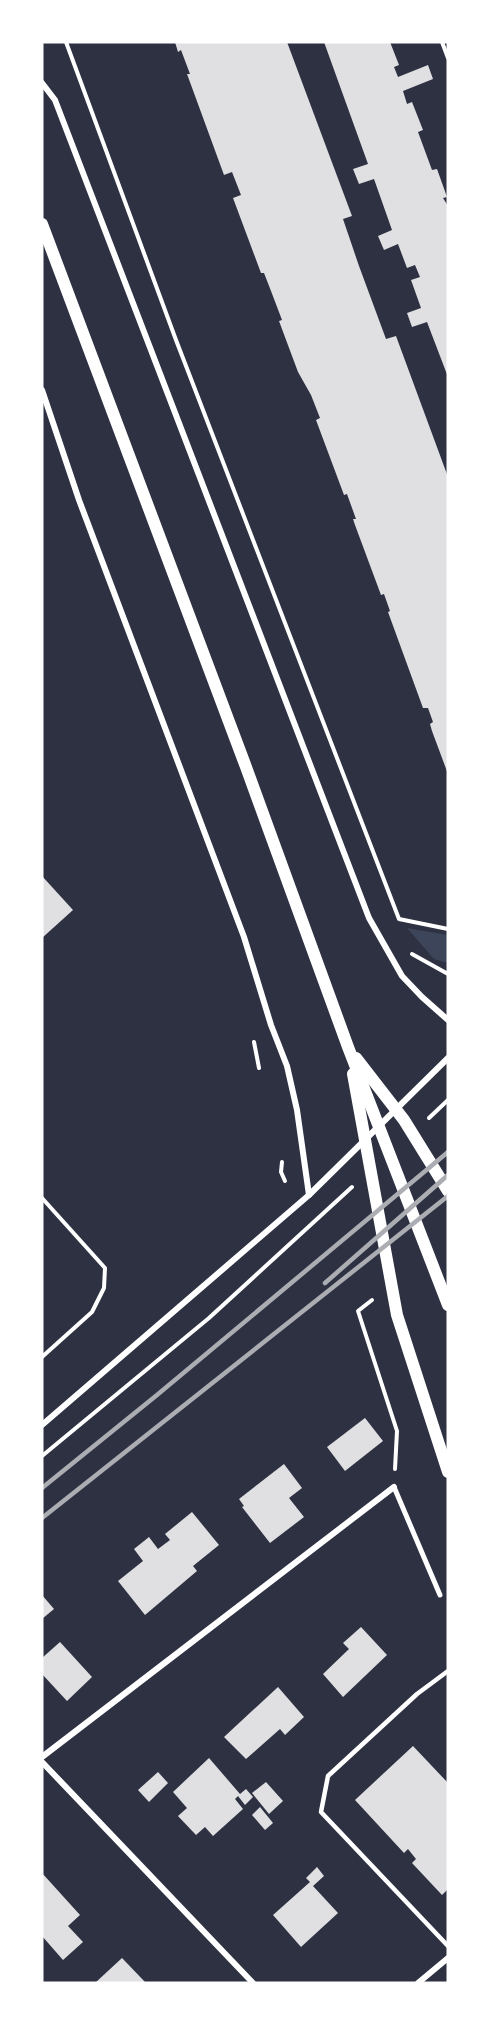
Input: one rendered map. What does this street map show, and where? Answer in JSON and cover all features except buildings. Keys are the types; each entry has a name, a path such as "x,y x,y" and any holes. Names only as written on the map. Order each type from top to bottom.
{"main road":[{"path":"42,224 246,767 348,1047 448,1305"},
{"path":"348,1047 404,1120 448,1191"},
{"path":"348,1047 397,1315 448,1472"}],"street":[{"path":"42,83 55,100 369,918 402,976 448,1020"},
{"path":"42,390 79,500 244,937 271,1024 287,1066 297,1110 309,1195"},
{"path":"42,1425 309,1195 448,1058"},
{"path":"42,1757 394,1487 440,1595"},
{"path":"42,1762 253,1983"},
{"path":"418,1983 448,1958"}],"lane":[{"path":"448,1671 417,1694 328,1776 321,1812 448,1946"}],"path":[{"path":"66,42 176,340 399,920 448,929"},
{"path":"442,42 448,58"},
{"path":"422,1123 448,1100"},
{"path":"42,1456 209,1318 354,1186"},
{"path":"42,1198 105,1268 104,1288 92,1312 42,1357"}],"shaded area":[{"path":"407,928 448,935 448,963 434,959"}],"railway":[{"path":"42,1488 448,1152"},
{"path":"325,1283 448,1175"},
{"path":"42,1518 448,1196"}]}
